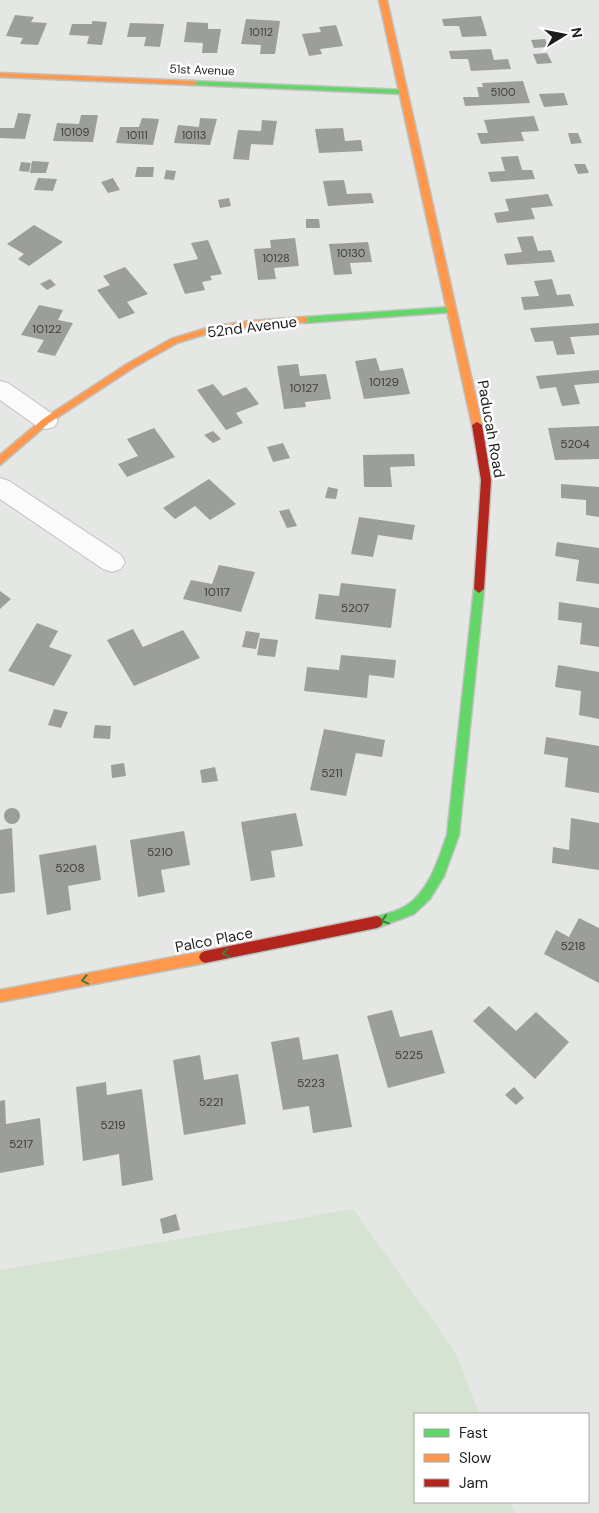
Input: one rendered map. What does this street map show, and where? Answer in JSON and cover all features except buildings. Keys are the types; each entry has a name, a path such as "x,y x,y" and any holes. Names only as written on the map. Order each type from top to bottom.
{"street":[{"name":"Paducah Road","path":"383,0 483,451 486,480 484,524 462,763 453,835 438,876 426,895"},
{"name":"51st Avenue","path":"0,75 402,92"},
{"name":"52nd Avenue","path":"0,462 46,421 130,366 174,341 210,330 250,324 451,310"},
{"path":"0,389 46,421"},
{"path":"0,487 112,562"},
{"name":"Palco Place","path":"0,996 383,921 410,910 426,895"}],"green space":[{"path":"353,1209 456,1353 479,1413 414,1413 414,1503 511,1503 515,1513 0,1513 0,1270"}],"traffic: fast":[{"path":"194,83 403,92"},
{"path":"305,320 451,310"},
{"path":"377,922 410,910 426,895 438,876 453,835 479,589"}],"traffic: slow":[{"path":"383,0 477,425"},
{"path":"0,75 194,83"},
{"path":"0,461 46,421 130,366 174,341 210,330 250,324 305,320"},
{"path":"0,996 205,957"}],"traffic: jam":[{"path":"477,425 486,480 479,589"},
{"path":"205,957 377,922"}]}
